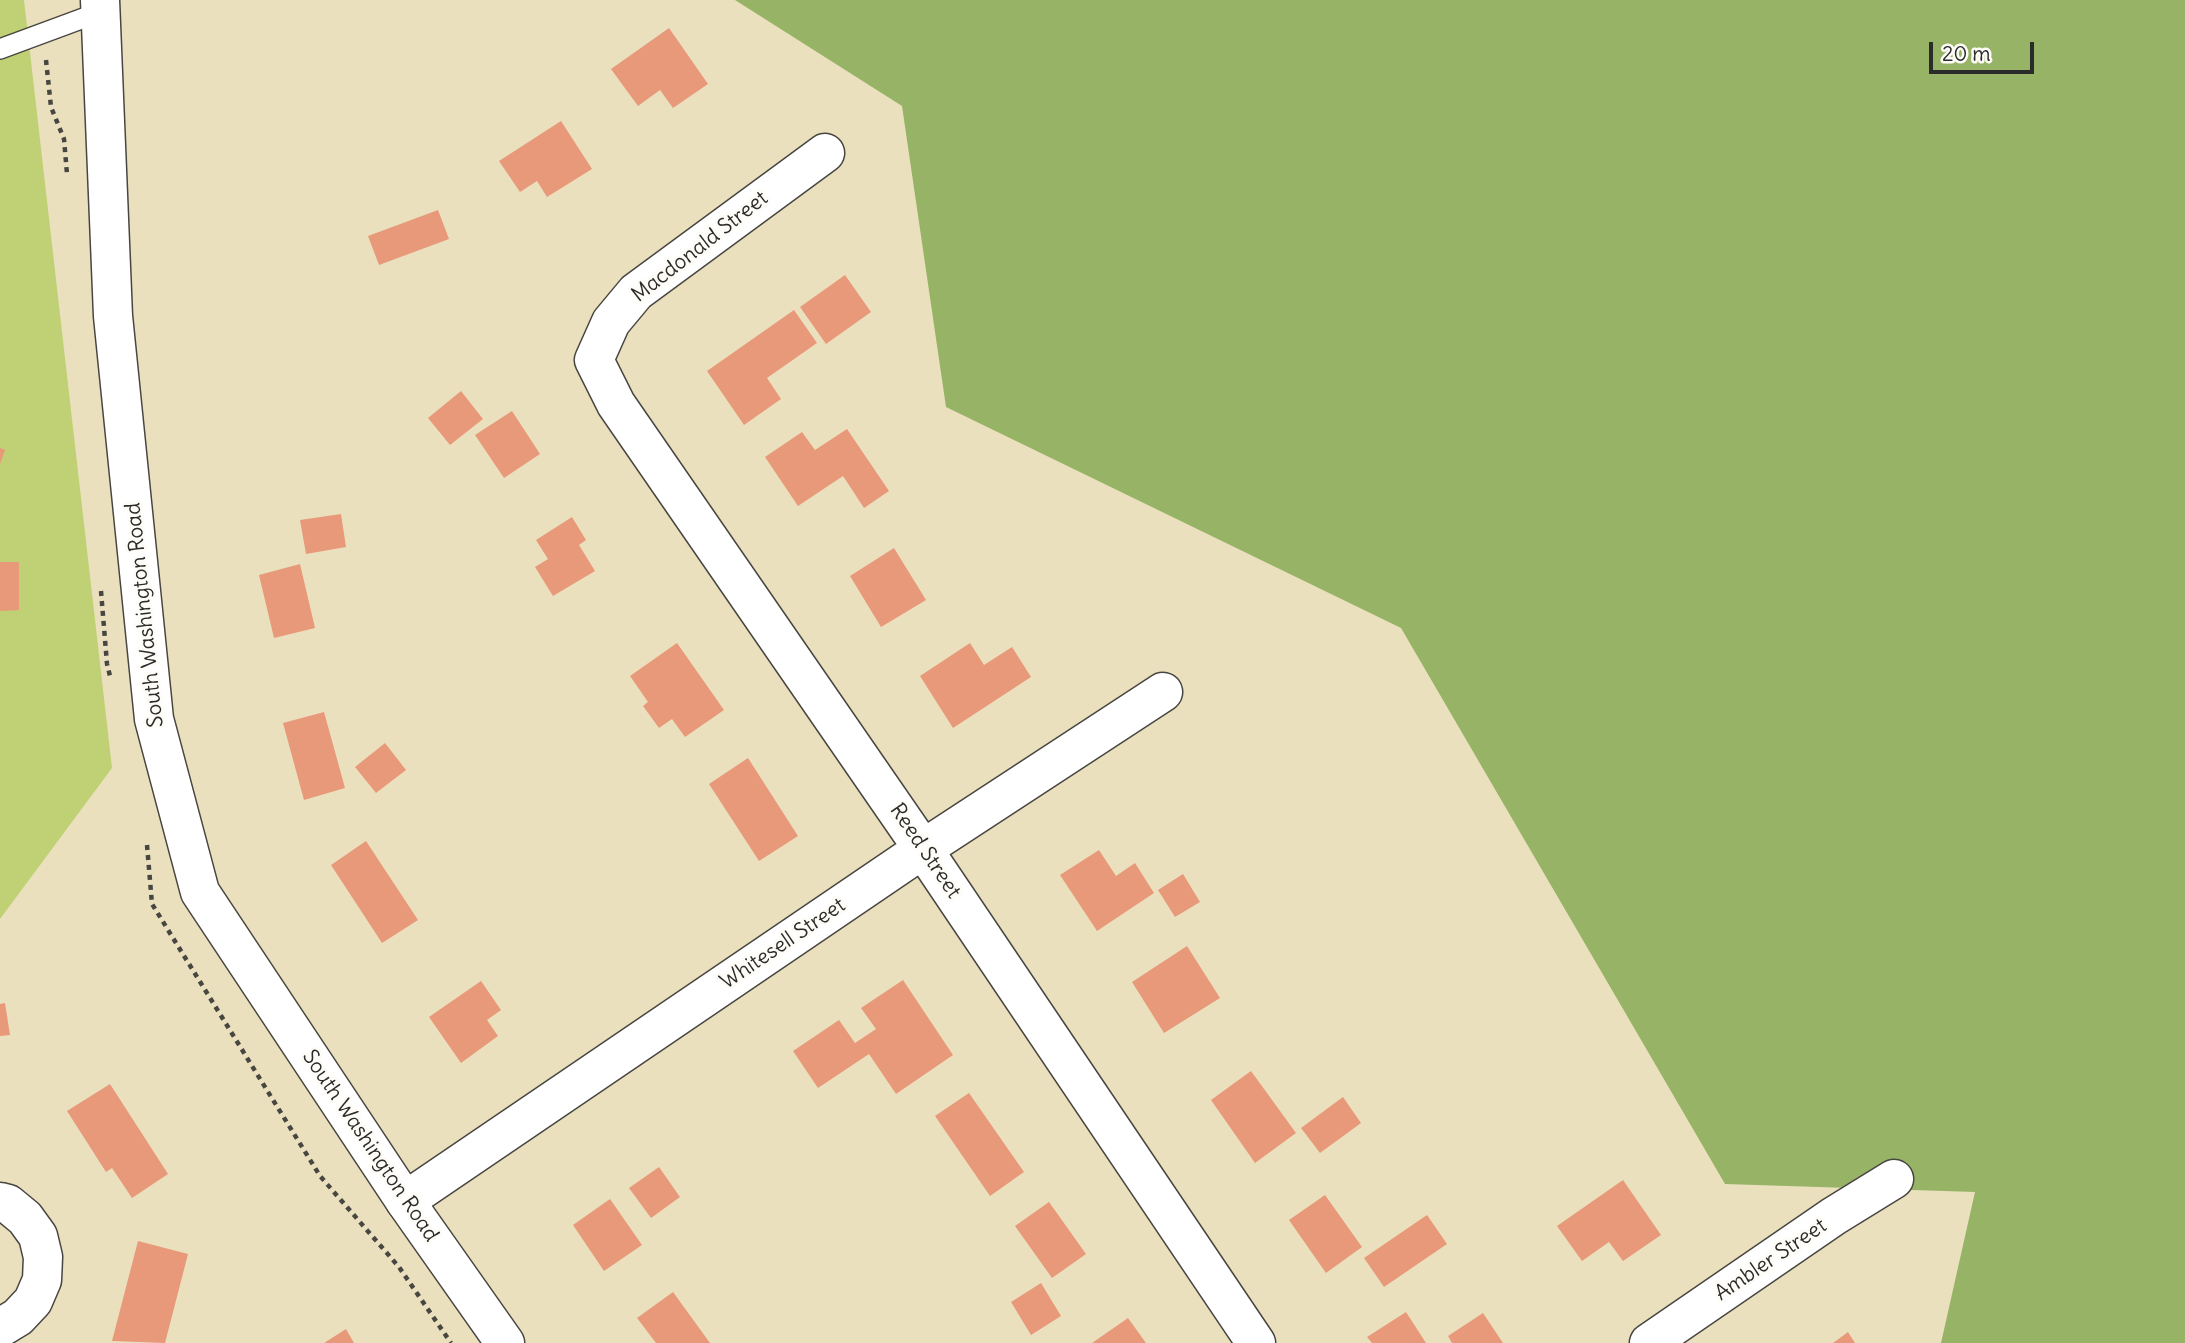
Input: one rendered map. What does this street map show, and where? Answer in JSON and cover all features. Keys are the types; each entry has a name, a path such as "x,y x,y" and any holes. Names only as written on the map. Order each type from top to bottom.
{"street":[{"name":"South Washington Road","path":"100,6 113,316 154,719 200,892 405,1201 505,1343"},
{"name":"Macdonald Street","path":"594,360 611,322 636,292 825,152"},
{"name":"Reed Street","path":"594,360 616,404 923,849 1256,1343"},
{"name":"Whitesell Street","path":"405,1201 923,849 1163,692"},
{"name":"Ambler Street","path":"1649,1343 1834,1216 1894,1179"},
{"path":"0,1202 25,1218 38,1236 43,1257 42,1280 33,1301 18,1317 0,1328"}],"lane":[{"path":"0,49 100,6"}],"green space":[{"path":"0,0 24,0 112,768 0,919"},
{"path":"735,0 2185,0 2185,1343 1941,1343 1975,1192 1725,1184 1401,628 946,407 902,106"}],"building":[{"path":"669,28 708,84 673,108 660,90 638,106 611,69"},
{"path":"561,121 592,169 547,197 537,181 520,192 499,161"},
{"path":"438,210 449,239 379,265 368,236"},
{"path":"845,275 871,312 826,344 800,307"},
{"path":"794,310 817,343 767,378 781,399 744,425 707,371"},
{"path":"461,391 483,419 450,445 428,418"},
{"path":"512,411 540,454 504,478 475,435"},
{"path":"847,429 889,491 864,508 843,476 798,506 765,457 802,432 815,450"},
{"path":"0,448 5,450 0,464"},
{"path":"341,514 346,547 306,554 300,520"},
{"path":"572,517 586,540 579,545 595,571 553,596 535,567 548,559 536,540"},
{"path":"894,548 926,600 881,627 850,576"},
{"path":"0,562 19,562 19,610 0,611"},
{"path":"300,564 315,628 274,638 259,575"},
{"path":"677,643 724,710 685,737 672,719 659,728 643,706 648,702 630,676"},
{"path":"970,643 984,665 1012,647 1031,677 953,728 920,676"},
{"path":"324,712 345,788 304,800 283,723"},
{"path":"385,743 406,770 376,793 355,767"},
{"path":"748,758 798,836 759,861 709,784"},
{"path":"366,841 418,920 382,943 331,865"},
{"path":"1099,850 1116,876 1135,863 1154,893 1097,931 1060,875"},
{"path":"1183,874 1200,902 1175,917 1158,890"},
{"path":"1187,946 1220,998 1164,1033 1132,982"},
{"path":"903,980 953,1055 896,1094 869,1054 818,1088 793,1051 839,1020 855,1043 876,1029 861,1008"},
{"path":"481,981 501,1010 487,1020 498,1036 461,1063 429,1017"},
{"path":"5,1003 10,1035 0,1036 0,1004"},
{"path":"1251,1071 1296,1133 1255,1163 1211,1100"},
{"path":"110,1084 168,1174 132,1198 112,1168 106,1172 67,1111"},
{"path":"969,1093 1024,1172 990,1196 935,1116"},
{"path":"1343,1097 1361,1123 1320,1153 1301,1128"},
{"path":"659,1167 680,1197 651,1218 629,1188"},
{"path":"1623,1180 1661,1235 1623,1261 1609,1242 1582,1261 1557,1226"},
{"path":"1325,1195 1362,1247 1326,1273 1289,1220"},
{"path":"610,1199 642,1245 604,1271 573,1225"},
{"path":"1049,1202 1086,1254 1052,1278 1015,1226"},
{"path":"1427,1215 1447,1244 1384,1287 1364,1258"},
{"path":"138,1241 188,1254 165,1343 112,1341"},
{"path":"1041,1283 1061,1316 1031,1335 1011,1302"},
{"path":"673,1292 710,1343 656,1343 637,1318"},
{"path":"1406,1312 1426,1343 1372,1343 1367,1337"},
{"path":"1483,1313 1503,1343 1452,1343 1448,1336"},
{"path":"1128,1318 1146,1343 1092,1343"},
{"path":"346,1329 354,1343 324,1343"},
{"path":"1848,1332 1855,1343 1833,1343"}]}
